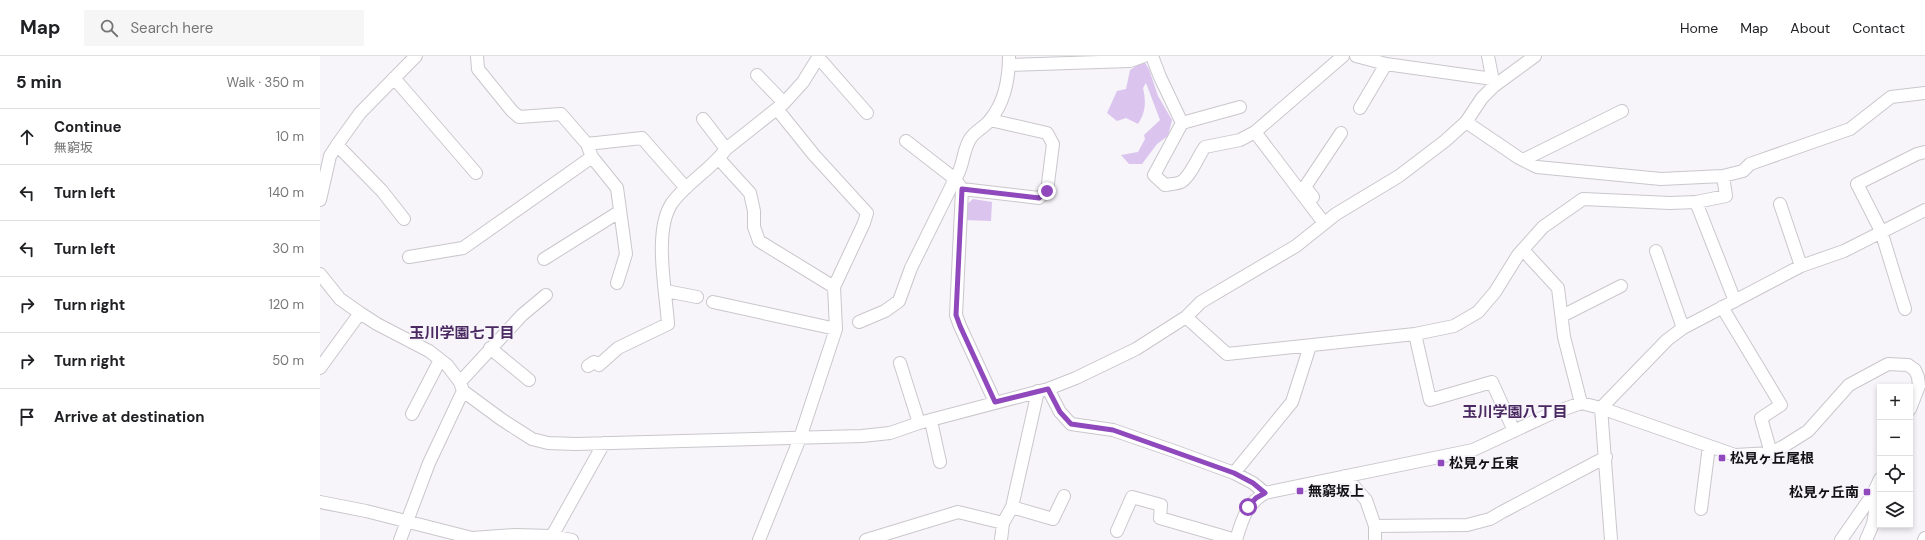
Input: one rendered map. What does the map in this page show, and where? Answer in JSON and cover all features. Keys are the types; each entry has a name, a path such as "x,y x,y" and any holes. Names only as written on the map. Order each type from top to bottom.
{"street":[{"path":"320,200 330,156 337,145 360,113 416,56"},
{"path":"477,56 478,69 512,112 520,117 561,114 587,144 592,157 617,188 619,212 626,254 617,283"},
{"path":"588,366 594,362 598,365 618,348 668,324 662,246 666,216 672,204 686,188 723,154 781,106 803,82 818,56 868,113"},
{"path":"859,322 885,311 899,301 911,268 955,179 961,170 964,154 970,139 990,120 1003,99 1009,60 1130,61 1144,56"},
{"path":"1152,56 1160,77 1182,123"},
{"path":"1240,107 1182,123 1154,175 1165,185 1180,183 1188,176 1197,158 1205,147 1240,140 1255,132 1343,56"},
{"path":"1356,56 1386,64 1404,61 1493,83"},
{"path":"1488,56 1493,83"},
{"path":"320,274 340,299 377,324 424,348 440,360 462,386 501,419 532,439 548,443 604,443 862,436 890,433 919,423 1043,390 1076,378 1136,349 1186,317 1201,302 1296,246 1326,221 1399,176 1445,141 1466,122 1493,83 1535,56"},
{"path":"1360,108 1386,64"},
{"path":"758,75 814,155 867,213 864,223 834,287 836,329 800,438 759,540"},
{"path":"394,78 476,173"},
{"path":"1466,122 1523,160 1537,167 1661,179 1722,176 1743,170 1750,164 1850,129 1891,97 1925,93"},
{"path":"1523,160 1622,111"},
{"path":"703,120 723,154 750,193 754,211 754,227 759,241 834,287"},
{"path":"962,189 1039,198 1047,191 1053,144 1047,133 990,120"},
{"path":"1255,132 1326,221"},
{"path":"1326,221 1305,187 1341,133"},
{"path":"587,144 642,138 686,188"},
{"path":"906,141 955,179 962,189 956,315 995,402"},
{"path":"337,145 382,191 404,219"},
{"path":"1905,309 1880,231 1858,184 1917,154 1925,152"},
{"path":"409,257 463,248 592,157"},
{"path":"1186,317 1227,354 1415,334 1454,326 1478,312 1494,292 1523,250 1543,227 1583,199 1642,202 1696,202 1726,196 1722,176"},
{"path":"1696,202 1735,301"},
{"path":"1780,204 1801,266"},
{"path":"1611,540 1602,408 1667,340 1683,328 1801,266 1844,251 1880,231 1925,210"},
{"path":"544,259 619,212"},
{"path":"1523,250 1558,288 1564,336 1581,403"},
{"path":"1656,251 1683,328"},
{"path":"1562,316 1620,286"},
{"path":"666,291 697,297"},
{"path":"400,540 408,521 415,497 462,386 490,348 522,315 546,295"},
{"path":"713,302 836,329"},
{"path":"1722,307 1781,405 1760,418 1771,453"},
{"path":"320,368 360,313"},
{"path":"1415,334 1430,400 1492,382 1514,431"},
{"path":"1234,473 1292,402 1310,346"},
{"path":"490,348 529,380"},
{"path":"412,414 440,360"},
{"path":"900,363 919,423"},
{"path":"1117,531 1132,497 1161,505 1160,518 1236,540 1244,514 1248,507 1256,498 1265,493 1473,450 1548,415 1581,403 1602,408 1735,455 1771,453 1808,431 1849,384 1888,364 1908,365 1915,370 1918,377 1919,386 1913,401"},
{"path":"1043,390 1071,424 1113,430 1234,473 1253,483 1265,493"},
{"path":"1001,540 1003,523 1012,507 1043,390"},
{"path":"931,421 940,462"},
{"path":"552,536 604,443"},
{"path":"1700,509 1709,446"},
{"path":"1374,526 1467,525 1490,519 1606,457"},
{"path":"1345,476 1366,500 1374,526 1375,540"},
{"path":"1841,540 1873,494 1877,485"},
{"path":"1866,540 1873,524 1879,492"},
{"path":"1012,507 1053,519 1064,496"},
{"path":"320,502 408,521 472,538 515,535 552,536 572,540"},
{"path":"866,540 958,512 1003,523"}],"shaded area":[{"path":"1144,61 1149,69 1158,96 1172,120 1168,136 1157,144 1142,164 1129,164 1121,155 1138,152 1145,139 1144,135 1160,120 1146,83 1143,88 1145,97 1144,111 1138,124 1126,118 1117,121 1107,113 1117,91 1126,89 1130,70"},
{"path":"973,199 992,202 991,221 965,220 967,204"}],"place":[{"name":"松見ヶ丘尾根","path":"1722,458"},
{"name":"松見ヶ丘東","path":"1441,463"},
{"name":"無窮坂上","path":"1300,491"},
{"name":"松見ヶ丘南","path":"1867,492"}],"district":[{"name":"玉川学園七丁目","path":"462,333"},
{"name":"玉川学園八丁目","path":"1515,412"}],"route":[{"path":"1047,191 1039,198 962,189 960,270 956,315 995,402 1048,389 1060,412 1071,424 1113,430 1234,473 1253,483 1265,493 1256,498 1248,507"}]}
